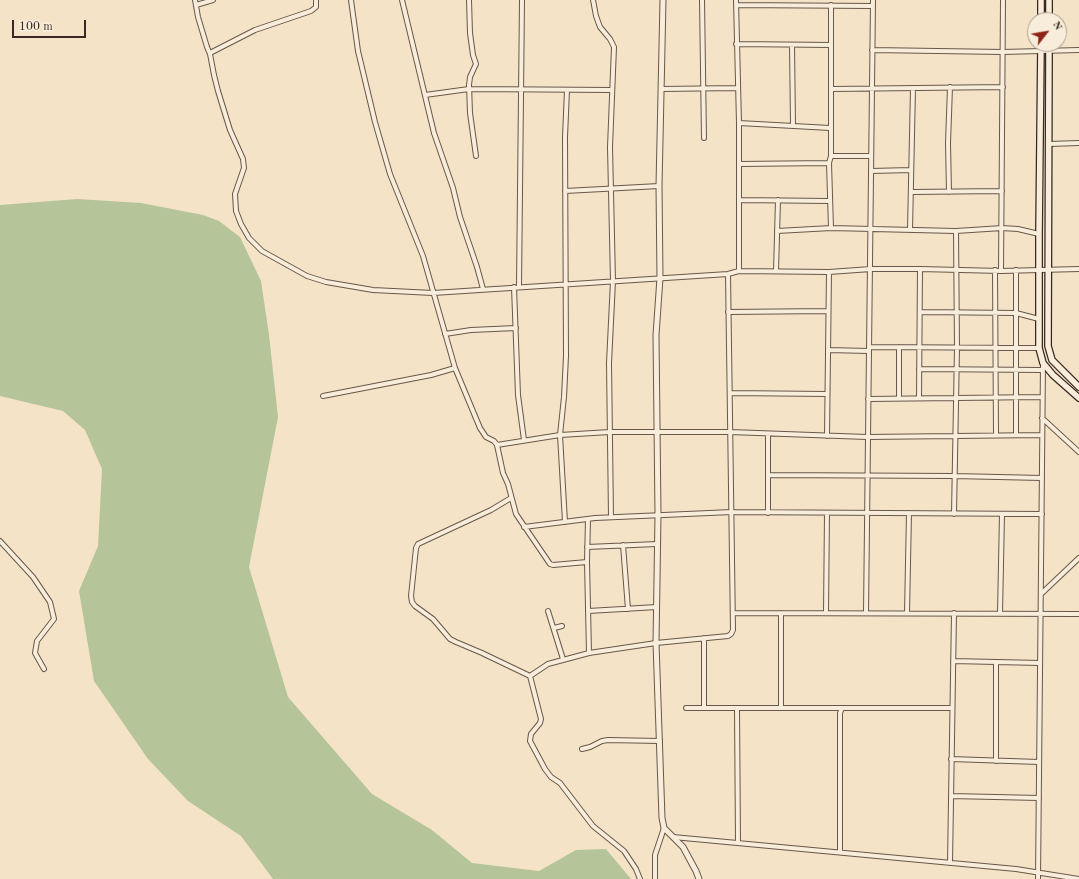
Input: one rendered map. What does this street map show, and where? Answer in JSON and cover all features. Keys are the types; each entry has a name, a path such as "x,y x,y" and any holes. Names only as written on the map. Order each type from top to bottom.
{"main road":[{"path":"1041,0 1041,12"},
{"path":"1049,12 1050,0"},
{"path":"1041,52 1039,348 1043,363 1053,375 1079,398"},
{"path":"1049,52 1048,346 1049,354 1052,360 1079,387"}],"street":[{"path":"213,0 195,2 206,47 210,53 218,91 230,130 243,159 244,168 235,194 236,211 249,238 262,251 307,276 326,282 373,290 433,293 613,280 728,274 740,270 829,272 871,269 956,269 1001,271 1079,268"},
{"path":"210,53 226,43 255,30 311,11 316,7 316,0"},
{"path":"351,0 358,51 375,122 390,174 423,256 455,368 480,428 486,437 494,441 497,445 503,473 508,484 516,514 550,564 554,565 587,562"},
{"path":"402,0 438,145 453,188 460,217 483,289"},
{"path":"469,0 470,33 473,55 476,64 470,77 469,89 470,113 476,156"},
{"path":"522,0 516,328 518,396 524,440"},
{"path":"593,0 600,27 610,39 614,47 611,189 613,280 609,363 611,517"},
{"path":"654,879 655,855 664,828 662,818 656,643 658,515 656,335 660,278 659,186 663,0"},
{"path":"702,0 704,138"},
{"path":"866,613 873,0"},
{"path":"1001,271 1003,0"},
{"path":"740,270 736,2 873,6"},
{"path":"831,5 831,156 829,164 831,228"},
{"path":"736,44 831,45"},
{"path":"792,45 793,125"},
{"path":"872,50 1027,51"},
{"path":"1067,50 1079,50"},
{"path":"949,192 948,143 950,87"},
{"path":"831,89 1003,87"},
{"path":"661,89 738,88"},
{"path":"910,230 913,88"},
{"path":"425,95 469,89 521,91 612,90"},
{"path":"565,522 560,435 566,356 565,137 567,90"},
{"path":"739,123 830,128"},
{"path":"1049,144 1079,143"},
{"path":"831,156 871,156"},
{"path":"739,164 829,164"},
{"path":"871,171 912,170"},
{"path":"565,191 659,186"},
{"path":"912,192 1002,191"},
{"path":"739,200 830,201"},
{"path":"776,271 778,200"},
{"path":"777,231 831,228 956,231 1002,228 1018,229 1039,234"},
{"path":"954,514 954,436 957,348 956,231"},
{"path":"919,398 920,269"},
{"path":"995,270 996,435"},
{"path":"1016,270 1016,435"},
{"path":"827,436 829,272"},
{"path":"530,676 548,664 589,653 656,643 728,636 733,630 728,274"},
{"path":"728,312 828,311"},
{"path":"920,312 1016,313 1039,320"},
{"path":"445,334 471,330 516,328"},
{"path":"899,347 899,398"},
{"path":"828,350 899,347 1039,348"},
{"path":"1038,879 1043,363"},
{"path":"323,396 431,375 455,368"},
{"path":"919,369 1042,370"},
{"path":"730,393 827,394"},
{"path":"868,398 1042,397"},
{"path":"1042,418 1079,452"},
{"path":"497,445 560,435 610,432 730,432 768,435 867,437 1042,435"},
{"path":"768,435 768,512"},
{"path":"768,475 1042,478"},
{"path":"512,498 491,510 418,544 416,548 411,596 412,602 415,606 433,619 450,638 530,676"},
{"path":"524,527 611,517 732,512 1042,514"},
{"path":"826,613 827,513"},
{"path":"906,613 909,513"},
{"path":"1000,613 1002,514"},
{"path":"588,519 587,562 589,653"},
{"path":"0,542 31,575 50,602 54,619 37,641 35,653 44,669"},
{"path":"587,547 657,544"},
{"path":"623,545 628,609"},
{"path":"1041,594 1079,558"},
{"path":"588,611 657,607"},
{"path":"548,611 563,660"},
{"path":"733,613 1079,614"},
{"path":"781,613 781,708"},
{"path":"950,863 954,613"},
{"path":"554,628 562,626"},
{"path":"704,638 704,708"},
{"path":"953,661 1040,663"},
{"path":"996,662 996,761"},
{"path":"530,676 541,719 540,723 531,734 530,741 545,769 551,777 560,783 593,826 604,837 624,851 636,869 640,879"},
{"path":"686,708 952,708"},
{"path":"737,708 738,843"},
{"path":"840,852 840,713 842,708"},
{"path":"582,749 602,741 660,741"},
{"path":"952,759 1039,762"},
{"path":"951,796 1039,798"},
{"path":"664,828 683,847 696,871 698,879"},
{"path":"673,837 1016,869 1079,879"}],"green space":[{"path":"77,199 141,203 203,215 219,221 240,237 261,281 269,335 278,417 249,567 288,697 372,794 432,830 472,863 539,871 576,850 606,849 631,879 273,879 241,836 188,801 148,759 94,681 79,591 98,546 102,469 85,430 63,411 0,396 0,205"}]}
